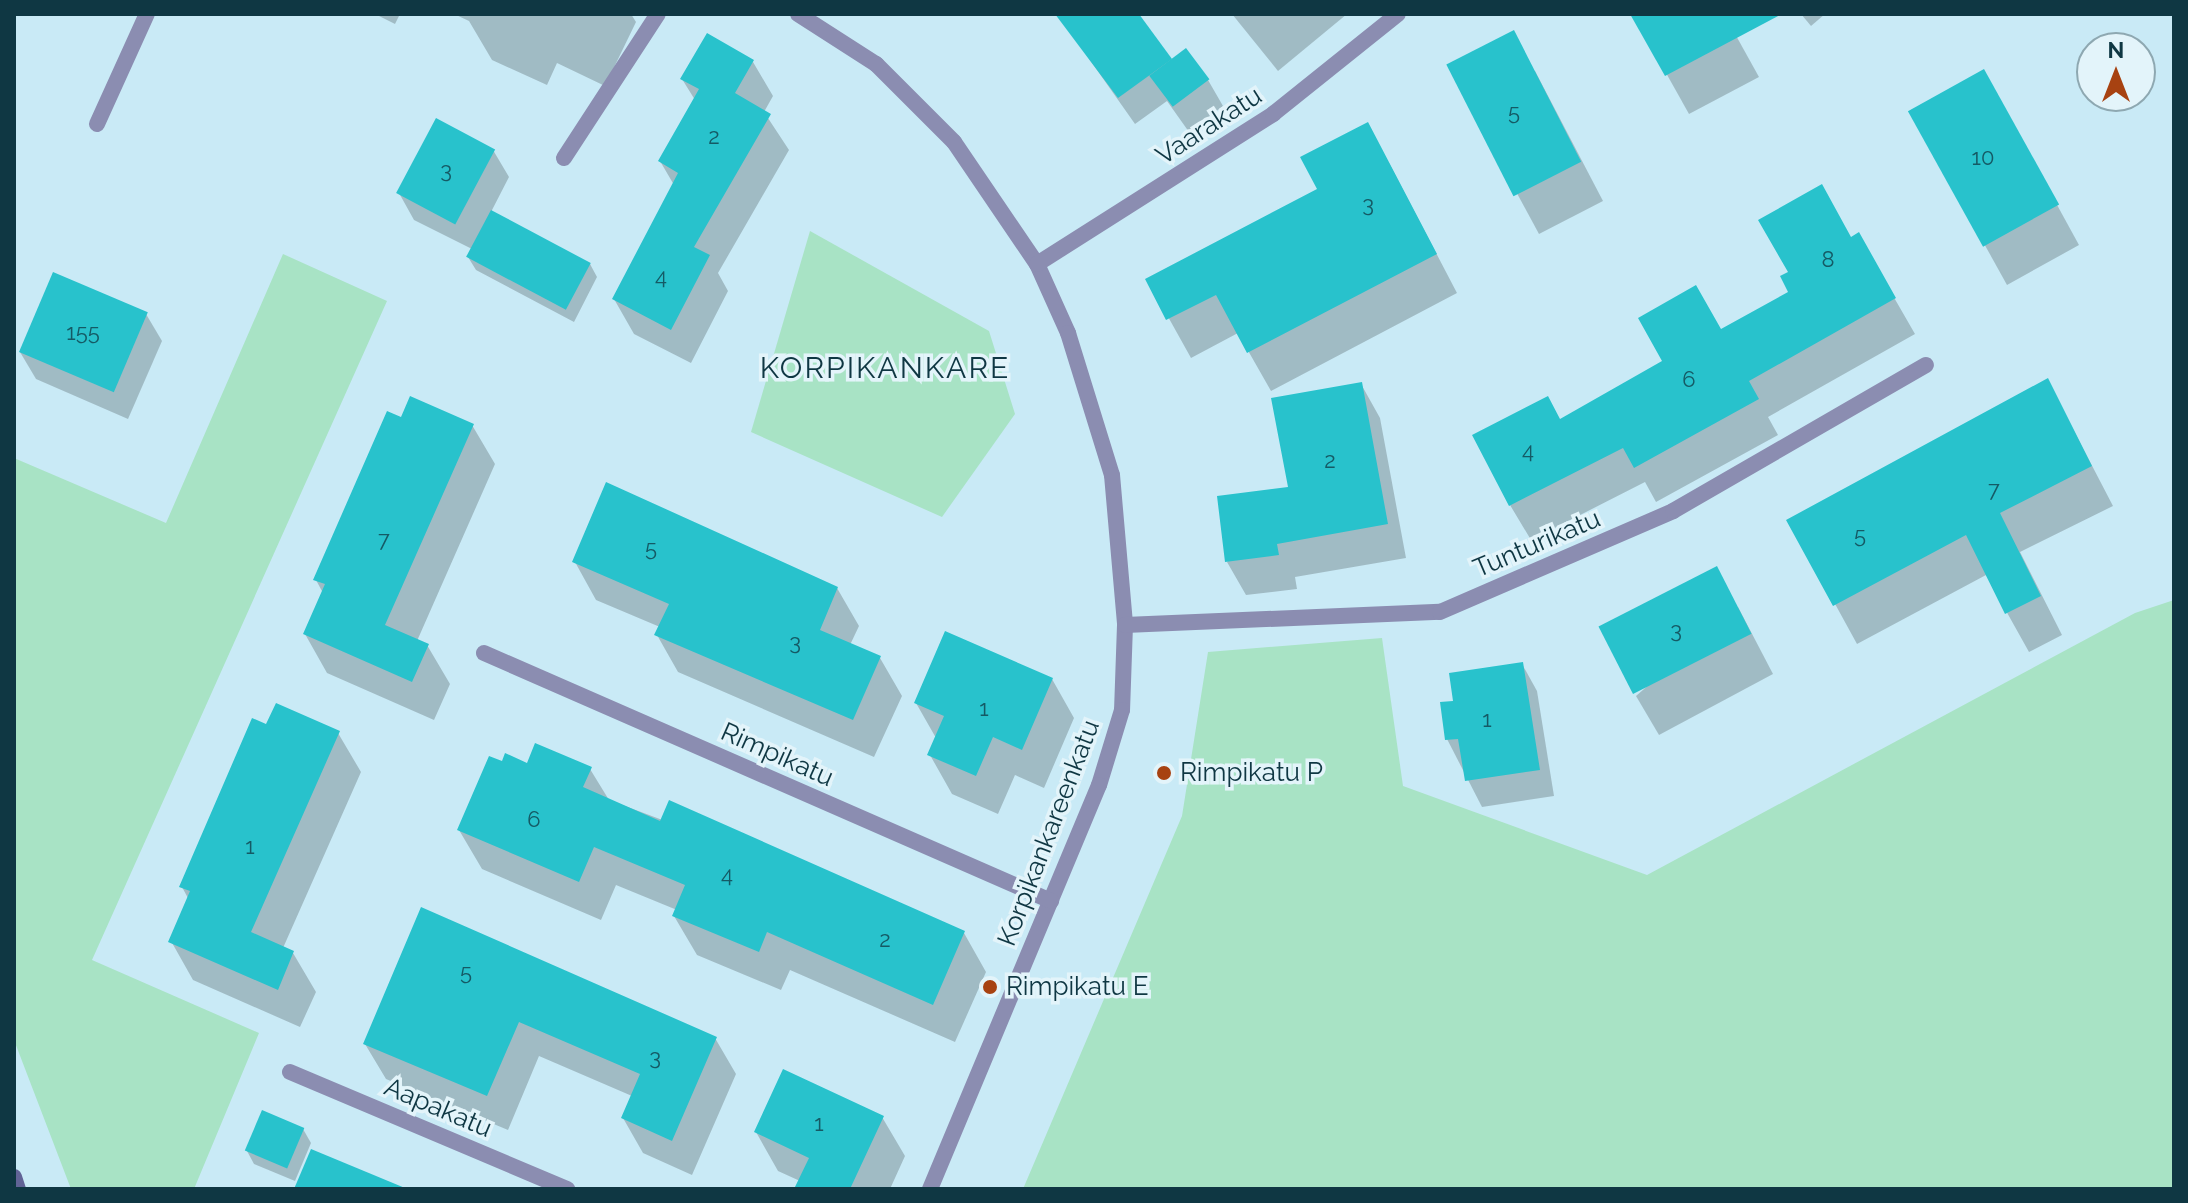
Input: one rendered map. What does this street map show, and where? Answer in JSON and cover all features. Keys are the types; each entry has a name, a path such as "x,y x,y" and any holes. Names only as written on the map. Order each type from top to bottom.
{"main road":[{"path":"14,1177 18,1189"}],"street":[{"path":"97,124 147,14"},
{"path":"564,158 658,14"},
{"name":"Korpikankareenkatu","path":"798,14 876,64 954,142 1037,264 1068,333 1112,475 1125,625 1122,710 1099,785 930,1189"},
{"name":"Vaarakatu","path":"1037,264 1273,114 1398,14"},
{"name":"Tunturikatu","path":"1125,625 1440,612 1673,511 1926,365"},
{"name":"Rimpikatu","path":"484,653 1051,901"},
{"name":"Aapakatu","path":"290,1072 567,1189"}],"green space":[{"path":"810,231 989,331 1015,414 942,517 751,432"},
{"path":"283,254 387,301 92,960 259,1033 194,1189 71,1189 14,1040 14,458 166,523"},
{"path":"2174,600 2174,1189 1023,1189 1182,816 1208,652 1382,638 1403,786 1647,875 2135,613"}],"building":[{"path":"1055,14 1139,14 1172,59 1118,98"},
{"path":"1630,14 1782,14 1665,76"},
{"path":"1514,30 1581,162 1513,196 1446,65"},
{"path":"707,33 754,60 735,93 771,114 694,247 710,255 671,330 612,299 678,173 658,161 699,89 680,79"},
{"path":"1186,48 1209,79 1173,107 1149,76"},
{"path":"1984,69 2059,205 1983,247 1908,111"},
{"path":"436,118 495,149 455,225 396,193"},
{"path":"1368,122 1437,254 1247,353 1216,295 1166,320 1145,279 1317,189 1300,157"},
{"path":"1822,184 1851,237 1859,232 1896,298 1749,381 1759,399 1634,468 1623,448 1509,506 1472,435 1548,396 1560,419 1662,361 1638,318 1696,285 1721,329 1788,292 1780,276 1788,272 1758,220"},
{"path":"491,210 591,263 566,310 466,257"},
{"path":"53,272 148,312 114,392 19,352"},
{"path":"2048,378 2092,466 2000,513 2041,596 2005,614 1966,535 1833,606 1786,520"},
{"path":"1362,382 1388,524 1277,544 1279,555 1225,562 1217,496 1288,487 1271,398"},
{"path":"410,396 474,424 385,625 429,644 412,682 303,634 325,584 313,580 387,411 401,417"},
{"path":"606,482 838,587 820,630 881,656 853,720 654,635 669,604 572,562"},
{"path":"1717,566 1752,634 1633,694 1598,626"},
{"path":"945,631 1053,678 1022,750 993,737 976,776 927,755 944,716 914,703"},
{"path":"1523,662 1540,770 1465,781 1458,739 1445,740 1440,702 1453,701 1449,673"},
{"path":"276,703 340,731 251,932 294,951 278,990 168,942 190,891 179,887 252,718 266,724"},
{"path":"535,743 592,767 583,787 660,821 669,800 965,931 933,1005 767,932 759,952 672,916 685,885 594,847 579,882 457,830 489,756 502,761 505,753 527,763"},
{"path":"421,907 717,1037 672,1141 621,1118 640,1074 519,1022 487,1096 363,1044"},
{"path":"783,1069 884,1116 850,1189 794,1189 809,1158 754,1132"},
{"path":"262,1110 304,1128 287,1168 245,1151"},
{"path":"311,1149 405,1188 405,1189 294,1189"}],"place":[{"name":"Rimpikatu P","path":"1164,773"},
{"name":"Rimpikatu E","path":"990,987"}],"district":[{"name":"KORPIKANKARE","path":"885,368"}]}
